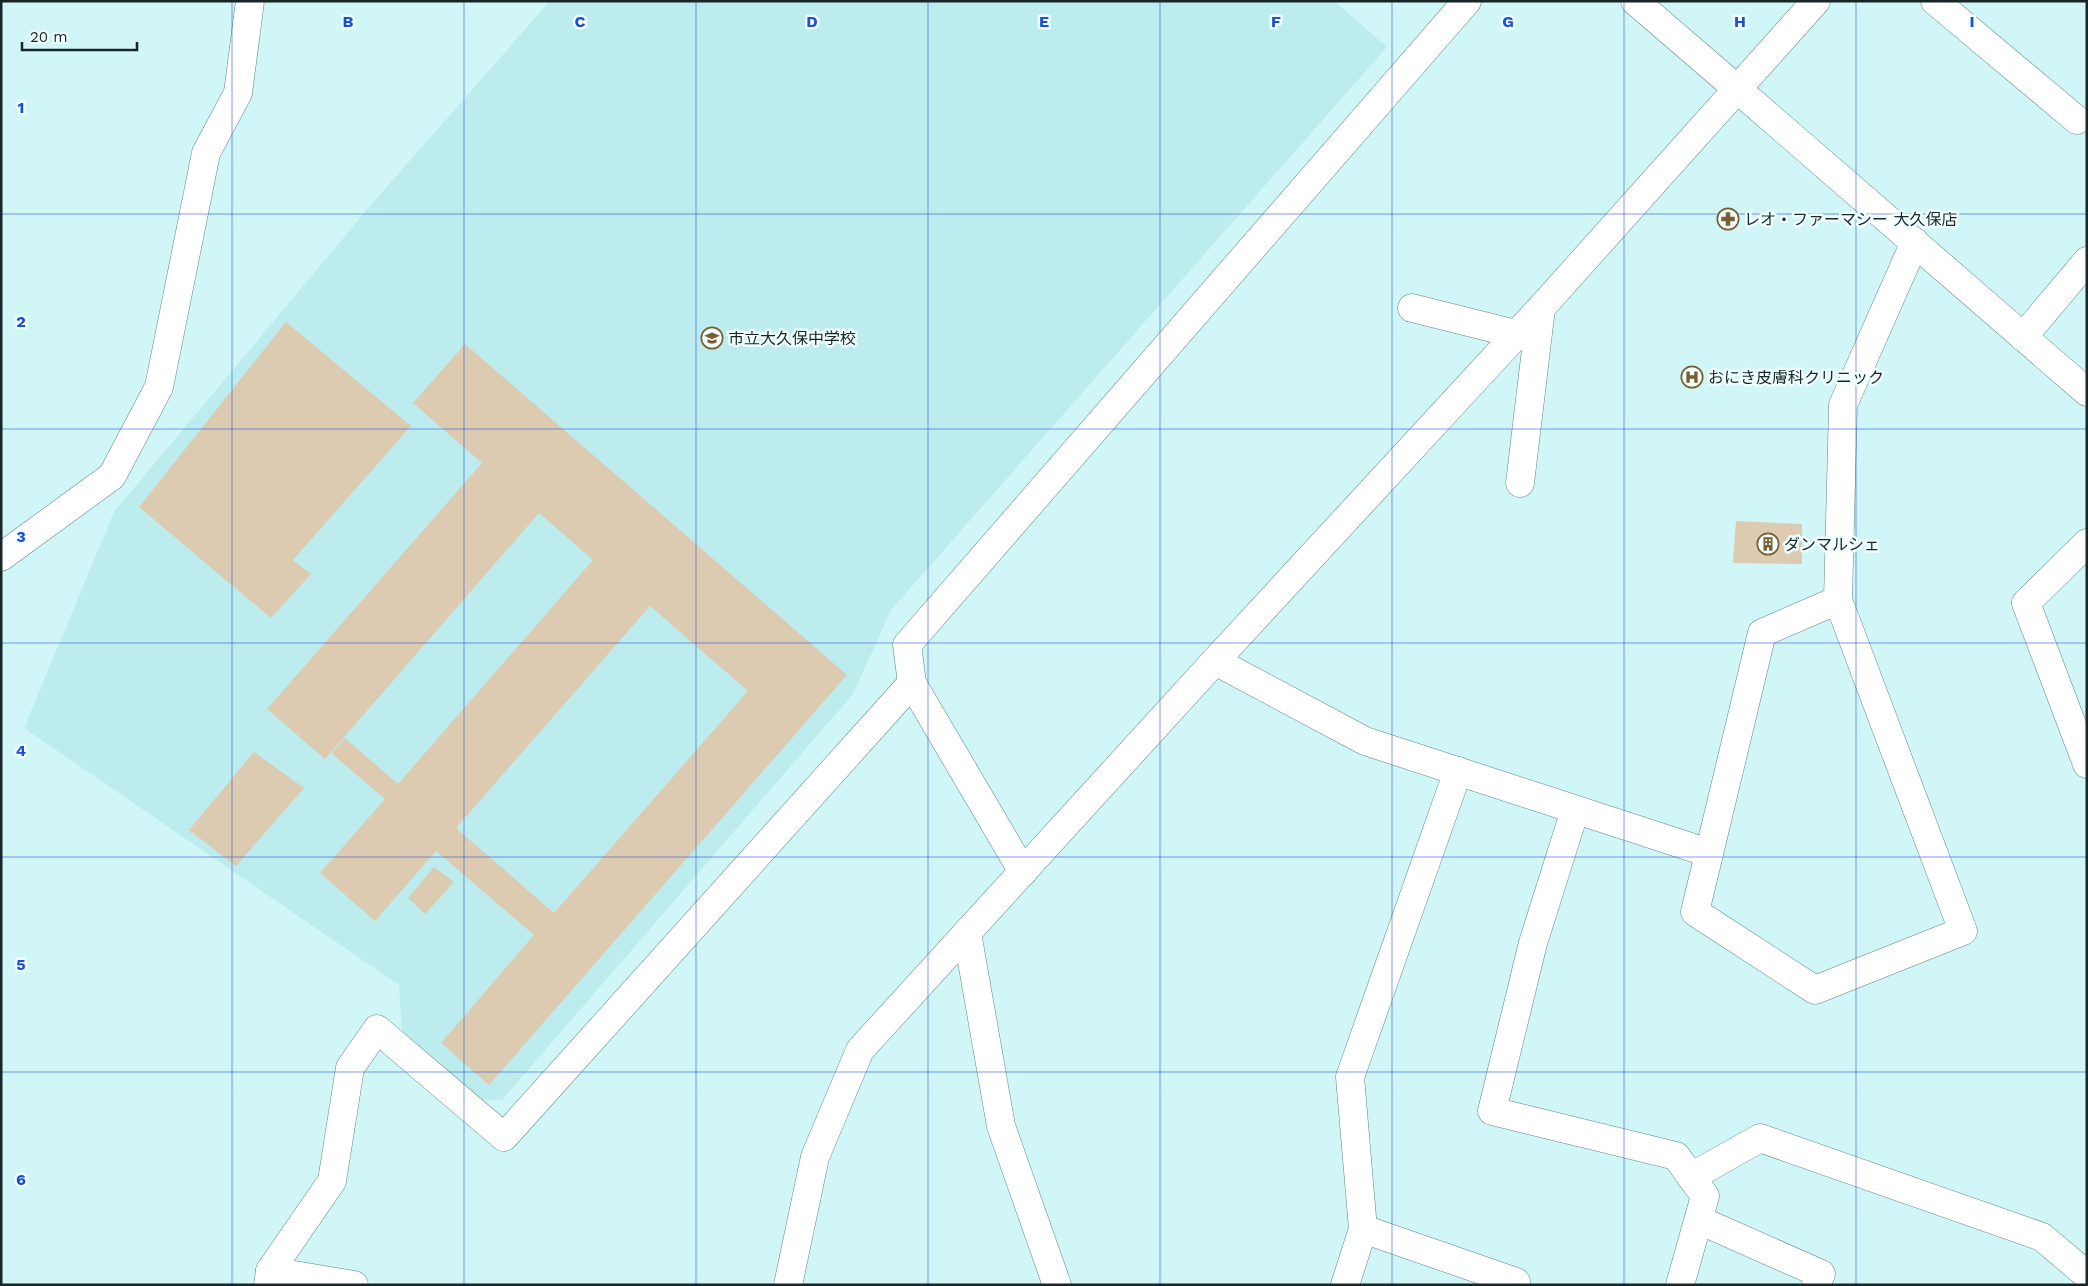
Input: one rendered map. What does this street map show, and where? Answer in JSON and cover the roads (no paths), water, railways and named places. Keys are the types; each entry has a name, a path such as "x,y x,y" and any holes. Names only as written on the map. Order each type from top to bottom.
{"street":[{"path":"1,557 112,476 159,387 206,153 238,94 250,1"},
{"path":"1023,872 912,683 907,645 1467,1"},
{"path":"1634,1 2087,392"},
{"path":"788,1285 815,1157 860,1050 1540,308 1816,1"},
{"path":"1936,1 2077,120"},
{"path":"1838,600 1762,633 1695,912 1815,990 1962,931 1838,600 1843,405 1915,242"},
{"path":"2023,337 2087,261"},
{"path":"1412,308 1516,334"},
{"path":"1520,483 1540,308"},
{"path":"2087,543 2026,604 2087,764"},
{"path":"1215,661 1365,741 1709,853"},
{"path":"354,1285 269,1278 332,1181 350,1068 377,1029 504,1136 912,683"},
{"path":"1345,1285 1364,1229 1350,1078 1458,771"},
{"path":"1575,810 1533,943 1492,1111 1676,1156 1705,1196 1680,1285"},
{"path":"967,933 1001,1126 1056,1285"},
{"path":"1691,1177 1760,1138 2042,1237 2087,1275"},
{"path":"1699,1220 1821,1274 1816,1285"},
{"path":"1364,1229 1516,1282 1515,1285"}],"place":[{"name":"レオ・ファーマシー 大久保店","path":"1728,219"},
{"name":"市立大久保中学校","path":"712,338"},
{"name":"おにき皮膚科クリニック","path":"1692,377"},
{"name":"ダンマルシェ","path":"1768,544"}]}
